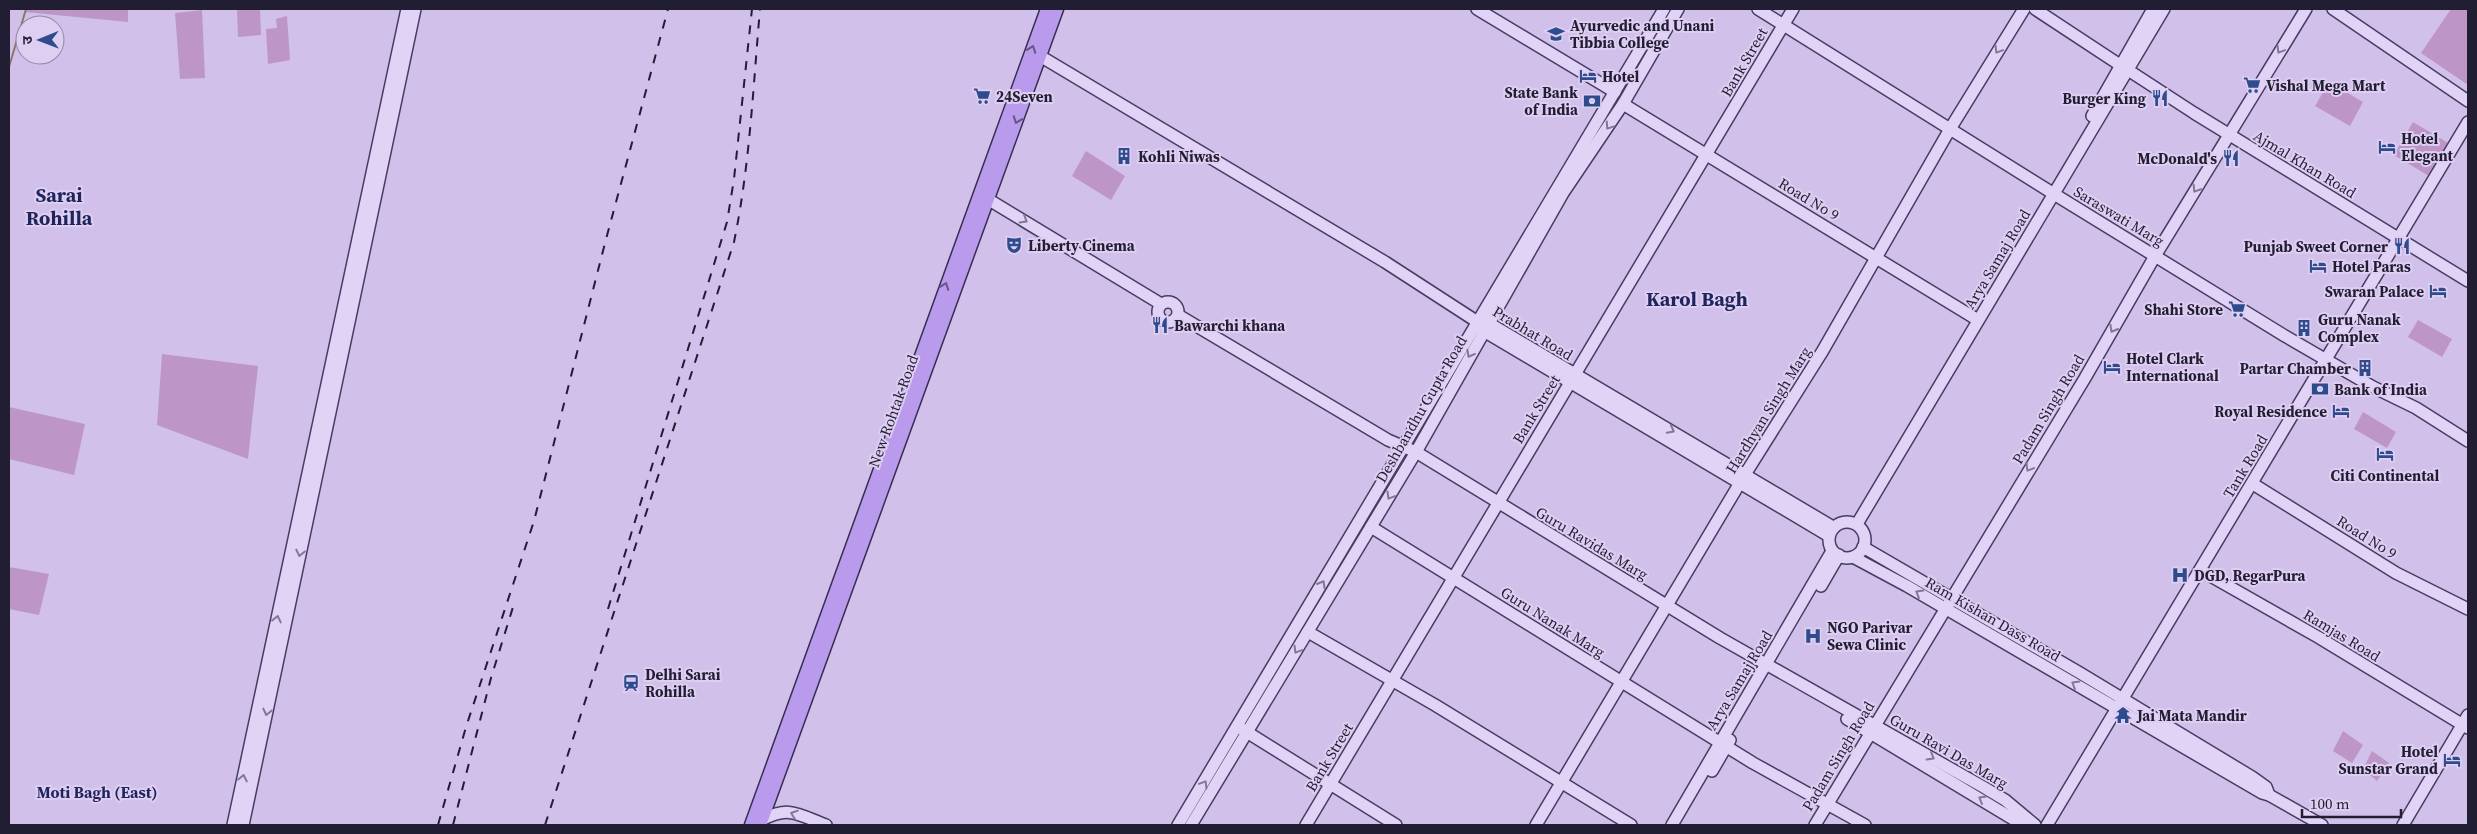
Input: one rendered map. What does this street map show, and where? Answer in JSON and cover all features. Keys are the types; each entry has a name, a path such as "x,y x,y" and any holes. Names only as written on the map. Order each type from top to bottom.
{"main road":[{"name":"New Rohtak Road","path":"758,823 984,196 1047,9"},
{"name":"New Rohtak Road","path":"984,196 1057,9"}],"street":[{"path":"233,825 407,9"},
{"path":"243,825 415,9"},
{"path":"1477,9 1614,92"},
{"name":"Deshbandhu Gupta Road","path":"1178,825 1308,632 1414,455 1480,323 1664,9"},
{"name":"Deshbandhu Gupta Road","path":"1190,825 1402,449 1563,193 1624,104 1678,9"},
{"name":"Saraswati Marg","path":"1758,9 1788,17"},
{"name":"Saraswati Marg","path":"1773,9 1788,17 2052,193 2326,360 2403,403 2416,408 2468,441"},
{"name":"Hardhyan Singh Marg","path":"1536,825 1742,479 1822,352 1952,126 2024,9"},
{"name":"Ajmal Khan Road","path":"2034,9 2229,135 2468,281"},
{"path":"2124,67 2153,9"},
{"name":"Arya Samaj Road","path":"1853,523 2052,193 2124,67 2164,9"},
{"name":"Padam Singh Road","path":"1815,825 2085,378 2155,256 2306,9"},
{"path":"2333,9 2468,101"},
{"path":"2344,9 2468,92"},
{"name":"Bank Street","path":"1306,825 1788,17"},
{"name":"Prabhat Road","path":"1040,56 1385,262 1572,379 1831,532"},
{"name":"Road No 9","path":"1624,104 1976,318"},
{"name":"Tank Road","path":"2047,825 2253,484 2468,122"},
{"name":"Saraswati Marg","path":"1952,126 2046,179"},
{"name":"Guru Ravidas Marg","path":"984,196 1161,304 1166,302 1173,303 1178,310 1178,315 1414,455 1665,609 1768,669"},
{"name":"Road No 9","path":"2253,484 2396,573 2468,609"},
{"path":"1842,522 1853,523 1864,534 1863,547 1852,557 1845,558 1836,553 1829,544 1831,532 1842,522"},
{"name":"Guru Nanak Marg","path":"1371,527 1723,744 1865,825"},
{"name":"Ram Kishan Dass Road","path":"1863,547 1952,598 2120,704"},
{"name":"Arya Samaj Road","path":"1672,825 1723,744 1836,553"},
{"name":"Ram Kishan Dass Road","path":"1852,557 2120,704"},
{"name":"Ramjas Road","path":"2200,570 2466,722"},
{"path":"1308,632 1393,680 1538,767 1560,784 1631,825"},
{"name":"Guru Ravi Das Marg","path":"1768,669 1872,729 2005,800 2035,825"},
{"path":"2120,704 2262,793 2269,795 2322,825"},
{"path":"2404,825 2466,722"},
{"name":"Guru Ravi Das Marg","path":"1872,729 2023,825"},
{"path":"1243,730 1330,786 1396,825"},
{"path":"1680,825 1723,744"},
{"path":"758,823 776,812 787,811 826,825"}],"shaded area":[{"path":"27,9 128,9 128,22 65,15 25,12"},
{"path":"237,9 260,9 261,35 238,37"},
{"path":"2451,9 2468,9 2468,85 2421,53"},
{"path":"202,10 205,78 180,79 175,13"},
{"path":"287,16 290,60 268,64 266,29 277,28 276,19"},
{"path":"2329,82 2363,102 2350,126 2315,106"},
{"path":"2413,122 2448,143 2429,176 2394,155"},
{"path":"1086,151 1125,176 1111,200 1072,176"},
{"path":"2418,320 2452,339 2442,357 2408,337"},
{"path":"162,354 258,366 248,459 157,425"},
{"path":"9,407 85,424 74,475 9,459"},
{"path":"2363,412 2396,432 2387,448 2354,429"},
{"path":"9,567 49,574 39,615 9,609"},
{"path":"2343,731 2363,745 2352,763 2333,751"},
{"path":"2372,751 2389,763 2377,781 2363,769"}],"waterway":[{"path":"9,67 26,9"}],"railway":[{"path":"438,825 466,727 534,521 605,243 668,9"},
{"path":"608,609 727,222 734,179 752,9"},
{"path":"545,825 734,242 744,184 760,9"},
{"path":"453,825 491,678 513,607"}],"place":[{"name":"Ayurvedic and Unani Tibbia College","path":"1556,34"},
{"name":"Hotel","path":"1588,76"},
{"name":"Vishal Mega Mart","path":"2252,85"},
{"name":"24Seven","path":"982,96"},
{"name":"Burger King","path":"2160,98"},
{"name":"State Bank of India","path":"1592,101"},
{"name":"Hotel Elegant","path":"2387,147"},
{"name":"Kohli Niwas","path":"1124,156"},
{"name":"McDonald's","path":"2231,158"},
{"name":"Liberty Cinema","path":"1014,245"},
{"name":"Punjab Sweet Corner","path":"2402,246"},
{"name":"Hotel Paras","path":"2318,266"},
{"name":"Swaran Palace","path":"2438,291"},
{"name":"Shahi Store","path":"2237,309"},
{"name":"Bawarchi khana","path":"1160,325"},
{"name":"Guru Nanak Complex","path":"2304,328"},
{"name":"Hotel Clark International","path":"2112,367"},
{"name":"Partar Chamber","path":"2365,368"},
{"name":"Bank of India","path":"2320,389"},
{"name":"Royal Residence","path":"2341,411"},
{"name":"Citi Continental","path":"2385,454"},
{"name":"DGD, RegarPura","path":"2180,575"},
{"name":"NGO Parivar Sewa Clinic","path":"1813,636"},
{"name":"Delhi Sarai Rohilla","path":"631,683"},
{"name":"Jai Mata Mandir","path":"2123,715"},
{"name":"Hotel Sunstar Grand","path":"2452,760"}],"district":[{"name":"Sarai Rohilla","path":"59,206"},
{"name":"Karol Bagh","path":"1697,299"},
{"name":"Moti Bagh (East)","path":"97,792"}]}
